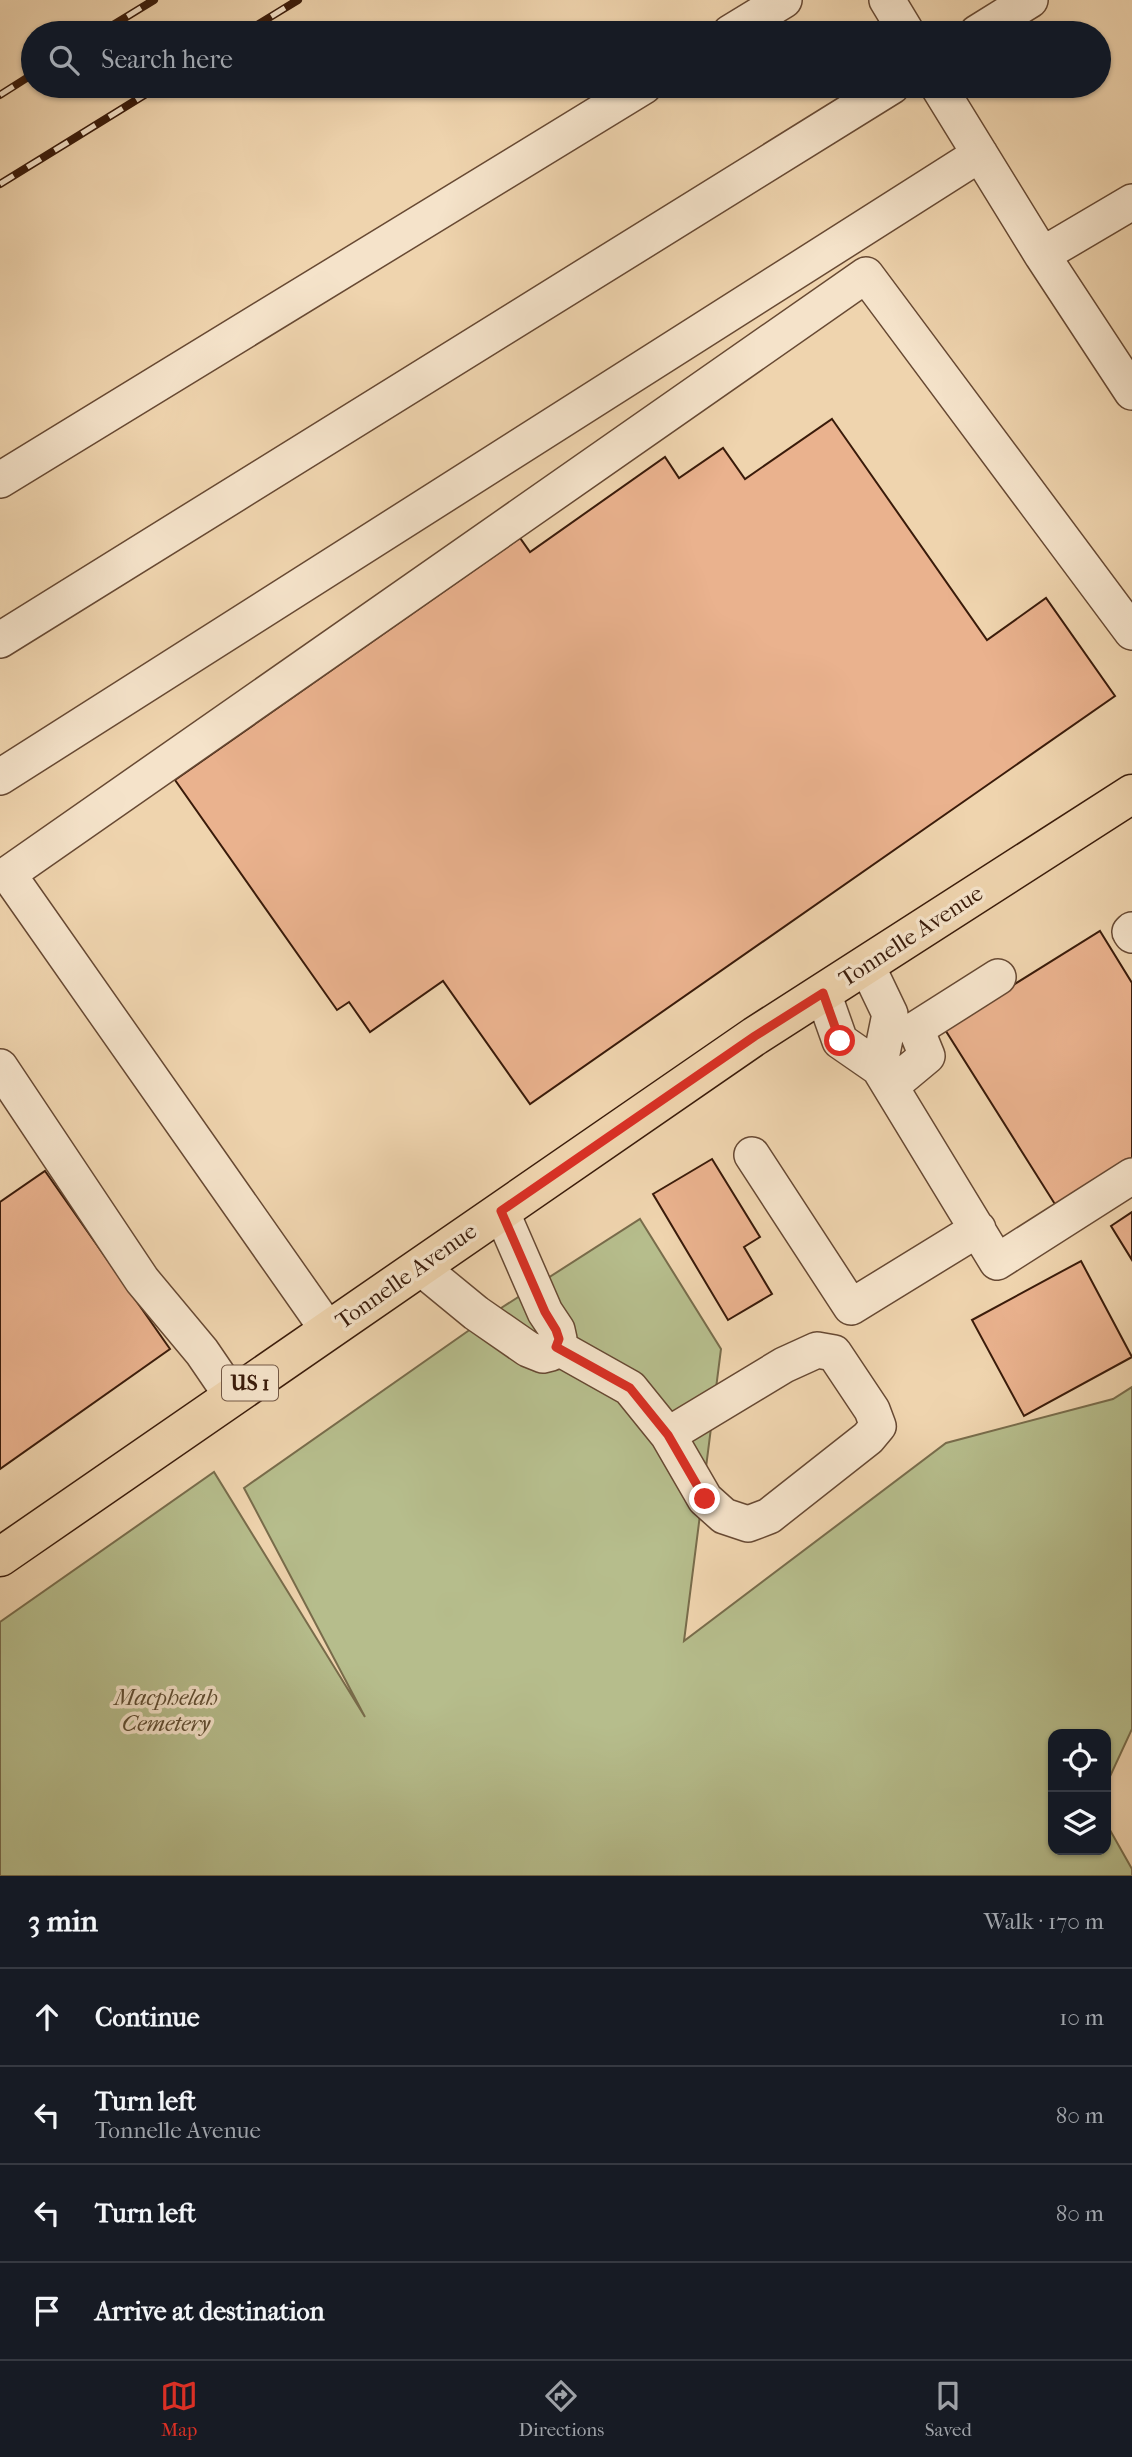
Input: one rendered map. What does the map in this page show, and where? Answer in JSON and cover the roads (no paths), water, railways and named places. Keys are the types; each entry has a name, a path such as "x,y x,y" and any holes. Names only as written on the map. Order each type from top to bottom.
{"main road":[{"name":"Tonnelle Avenue","path":"0,1557 755,1036 1132,793"}],"lane":[{"path":"750,21 784,0"},
{"path":"887,0 900,21"},
{"path":"996,21 1030,0"},
{"path":"0,480 624,98"},
{"path":"0,640 873,98"},
{"path":"946,98 1042,255 1132,392"},
{"path":"0,777 979,154"},
{"path":"1042,255 1132,202"},
{"path":"328,1330 8,874 866,275 1132,632"},
{"path":"867,966 890,1014 885,1077"},
{"path":"885,1077 927,1056 916,1029 998,977"},
{"path":"823,993 840,1041 885,1077 997,1262 1132,1176"},
{"path":"0,1067 142,1280 202,1352 232,1396"},
{"path":"752,1155 851,1307 978,1229"},
{"path":"420,1267 476,1313 528,1349 543,1355 551,1353 559,1339 556,1330 545,1312 501,1211"},
{"path":"556,1347 630,1388 668,1435 705,1499 724,1516 748,1524 769,1516 868,1438 878,1426 872,1410 834,1353 817,1350 784,1365 668,1435"}],"railway":[{"path":"120,21 154,0"},
{"path":"264,21 298,0"},
{"path":"0,95 21,82"},
{"path":"0,184 140,98"}],"park label":[{"name":"Macphelah Cemetery","path":"166,1710"}]}
